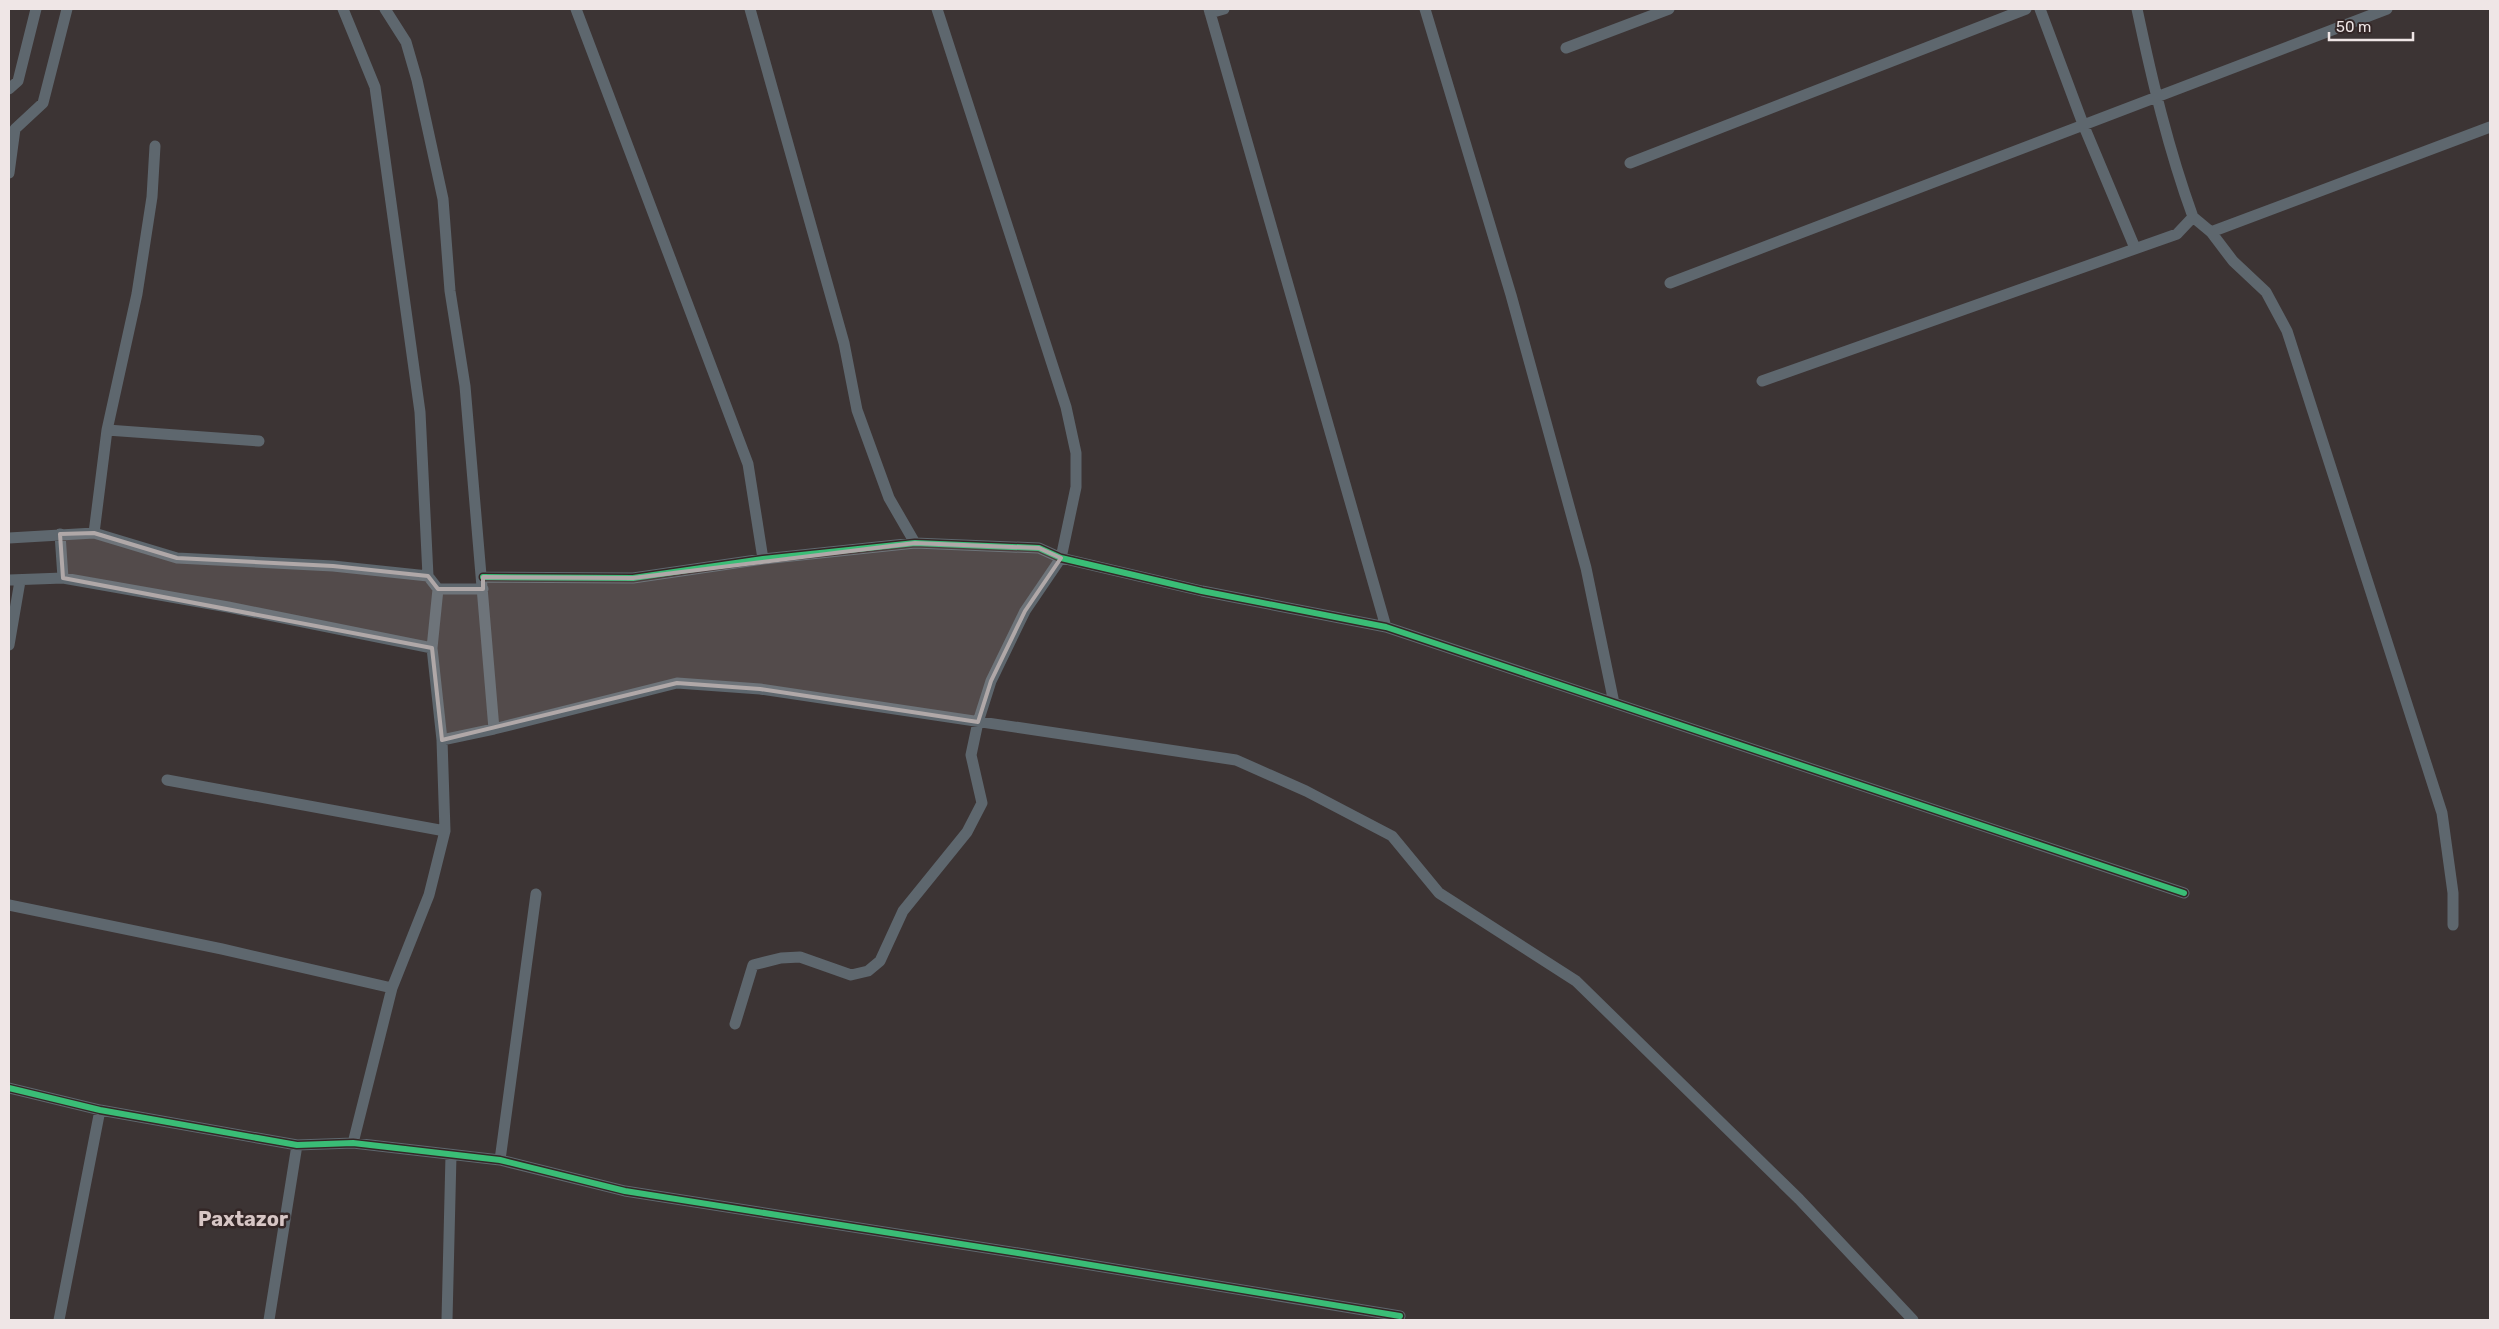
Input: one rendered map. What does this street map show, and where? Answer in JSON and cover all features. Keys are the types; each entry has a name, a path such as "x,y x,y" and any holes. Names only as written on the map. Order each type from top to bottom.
{"street":[{"path":"9,89 18,81 36,9"},
{"path":"9,173 15,129 43,103 67,9"},
{"path":"343,9 375,87 420,412 428,576 438,589 432,648 442,740 445,831 429,895 392,988 353,1143"},
{"path":"385,9 406,42 417,80 443,199 450,291 465,386 483,577 494,729"},
{"path":"576,9 748,464 763,559"},
{"path":"750,9 844,343 857,410 889,498 915,542"},
{"path":"735,1024 753,965 781,958 800,957 851,975 868,971 880,961 903,911 967,832 982,803 971,755 978,722 991,681 1025,611 1061,558 1076,487 1076,453 1066,407 938,9"},
{"path":"1224,9 1210,11 1386,627"},
{"path":"1426,9 1511,295 1586,568 1614,703"},
{"path":"1566,48 1669,9"},
{"path":"1630,163 2026,9"},
{"path":"2040,9 2083,124 2135,248"},
{"path":"2136,9 2155,97 2174,164 2193,217 2211,232 2233,261 2266,292 2287,331 2442,814 2453,893 2453,925"},
{"path":"1670,283 2387,9"},
{"path":"2211,232 2490,127"},
{"path":"94,533 107,430 137,294 152,197 155,146"},
{"path":"1762,381 2177,234 2193,217"},
{"path":"107,430 259,441"},
{"path":"9,538 94,533 177,558 333,566 428,576"},
{"path":"60,534 63,578"},
{"path":"483,577 633,578 763,559 915,542 1039,548 1061,558 1202,591 1386,627 2184,893"},
{"path":"9,645 15,581 63,578 228,607 432,648"},
{"path":"438,589 484,589"},
{"path":"442,740 494,729 676,683 760,689 1236,760 1306,791 1392,836 1439,893 1576,981 1799,1199 1913,1320"},
{"path":"167,780 445,831"},
{"path":"500,1160 536,894"},
{"path":"9,905 106,924 392,988"},
{"path":"9,1088 100,1110 297,1145 322,1142 353,1143 500,1160 626,1192 1018,1253 1400,1316"},
{"path":"59,1320 100,1110"},
{"path":"269,1320 297,1145"},
{"path":"447,1320 451,1155"}],"highlighted area":[{"path":"94,533 177,558 333,566 428,576 438,589 483,589 483,577 633,578 915,543 1039,548 1061,558 1025,611 991,681 978,722 760,689 677,683 442,740 432,648 63,578 60,534"}],"cycle path":[{"path":"483,577 633,578 763,559 915,543 1039,548 1061,558 1202,591 1386,627 2184,893"},
{"path":"9,1088 100,1110 297,1145 353,1143 500,1160 625,1191 1400,1316"}],"district":[{"name":"Paxtazor","path":"243,1219"}]}
